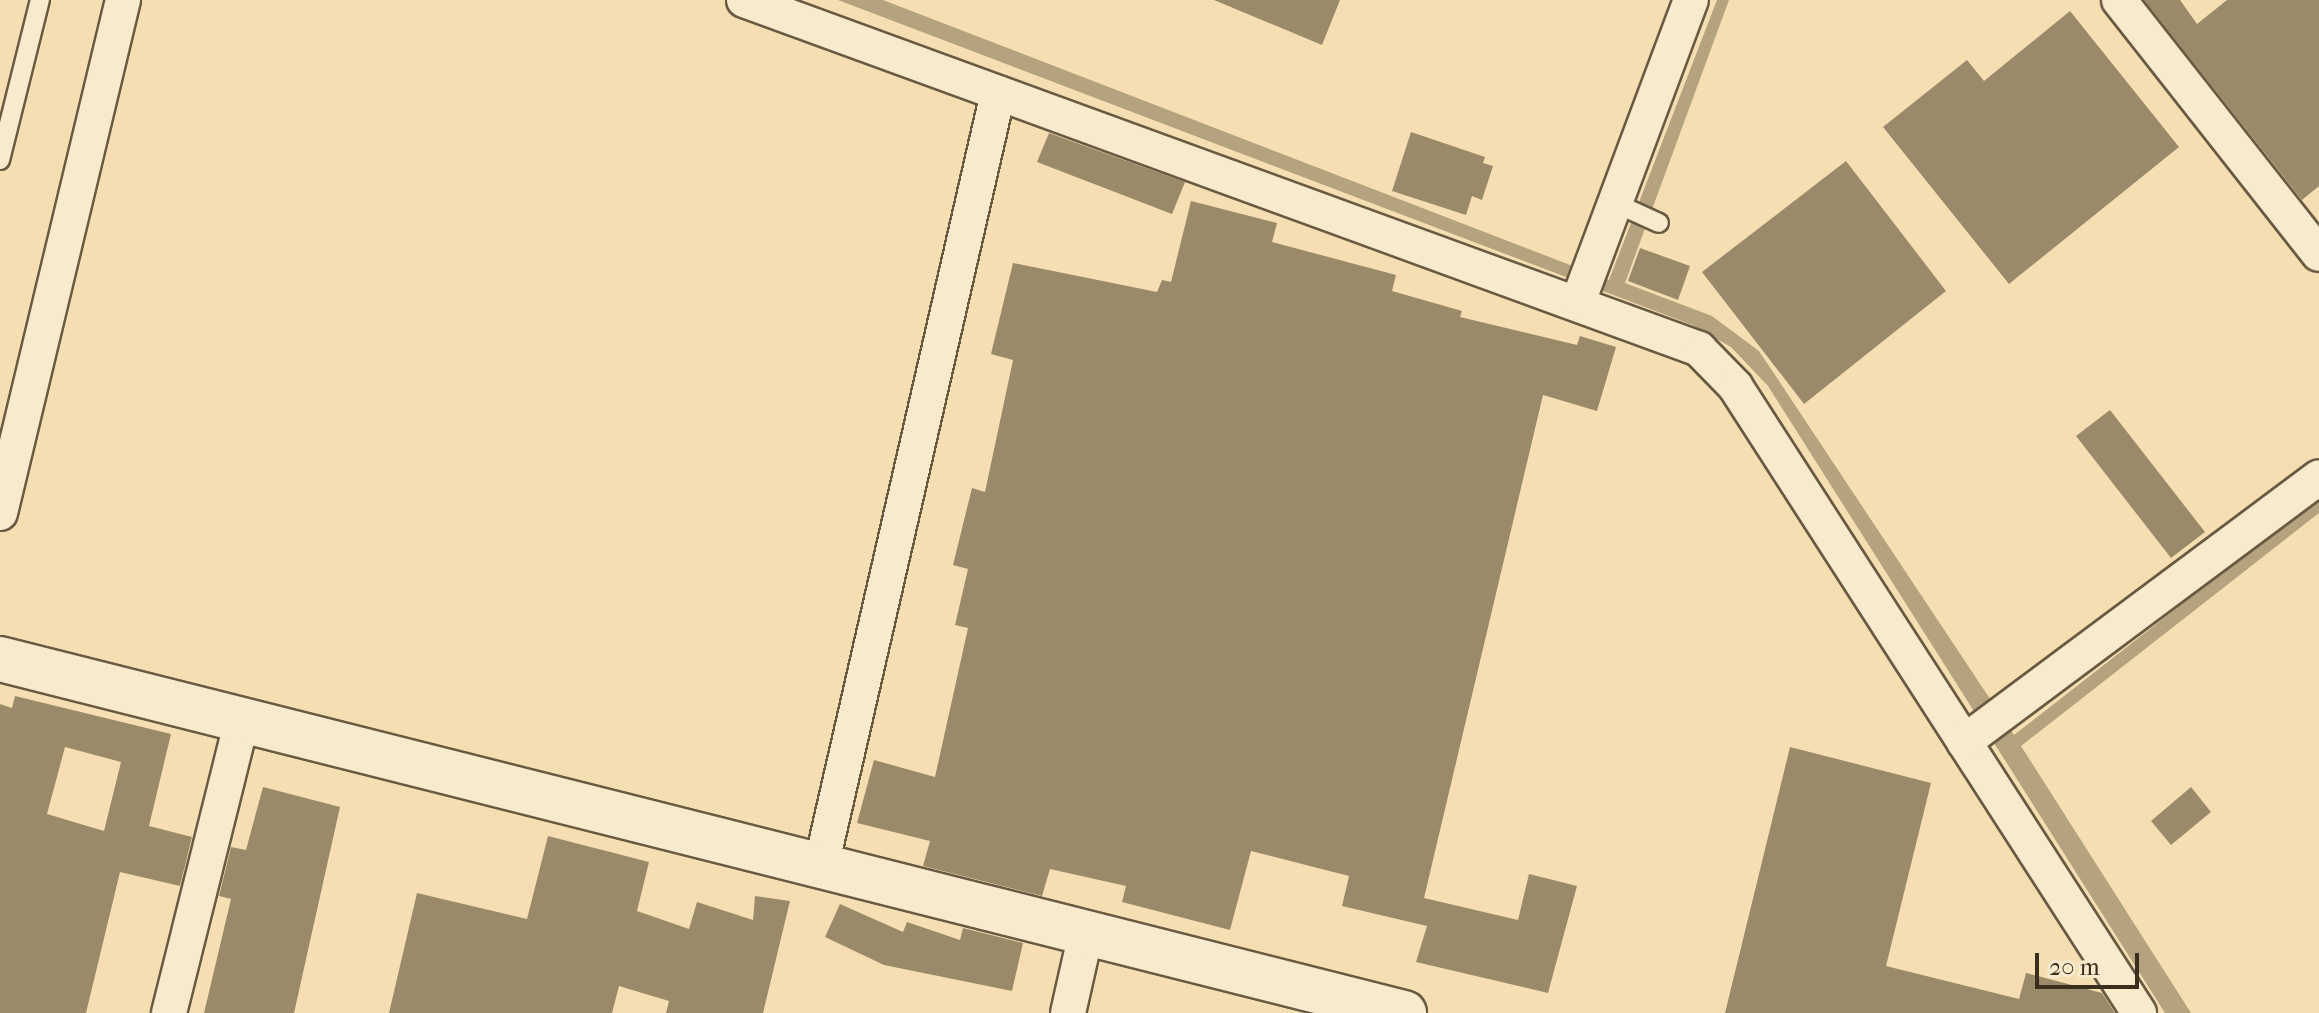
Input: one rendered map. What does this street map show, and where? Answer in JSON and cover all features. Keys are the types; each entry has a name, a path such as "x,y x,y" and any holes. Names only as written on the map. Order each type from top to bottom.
{"street":[{"path":"0,513 123,0"},
{"path":"1584,285 1624,208 1691,0"},
{"path":"2119,0 2319,254"},
{"path":"751,1 998,93 1584,285 1699,349 1735,386 1981,730 2139,1013"},
{"path":"821,866 998,93"},
{"path":"1981,730 2319,477"},
{"path":"0,659 1404,1013"},
{"path":"169,1013 242,720"},
{"path":"1068,1013 1086,933"}],"lane":[{"path":"0,160 40,0"},
{"path":"1624,208 1656,221"}],"shaded area":[{"path":"838,0 883,0 1609,280 1717,0 1729,0 1625,283 1712,316 1759,351 2014,735 2319,497 2319,513 2021,746 2191,1013 2165,1013 1768,386 1731,347 1692,325"}],"building":[{"path":"1214,0 1340,0 1322,45"},
{"path":"2144,0 2180,0 2197,24 2227,0 2319,0 2319,186 2302,200"},
{"path":"2070,11 2179,147 2009,284 1883,127 1967,60 1984,81"},
{"path":"1411,132 1485,157 1483,163 1493,166 1482,200 1472,196 1466,215 1392,191"},
{"path":"1049,133 1185,182 1172,214 1037,162"},
{"path":"1846,161 1946,291 1804,404 1702,272"},
{"path":"1191,201 1277,223 1272,242 1396,275 1392,291 1462,311 1460,317 1577,345 1580,336 1616,347 1597,411 1543,395 1424,898 1518,920 1529,874 1577,886 1548,993 1416,962 1427,926 1342,906 1349,876 1251,851 1230,930 1122,902 1126,886 1050,869 1042,896 923,866 930,841 857,823 874,760 935,777 968,628 955,625 968,569 953,565 972,488 985,492 1013,360 991,354 1013,263 1157,292 1162,280 1171,282"},
{"path":"1640,248 1690,266 1678,300 1628,281"},
{"path":"2110,410 2205,532 2171,558 2076,436"},
{"path":"15,696 171,734 149,826 192,837 180,886 120,872 86,1013 0,1013 0,704 12,708","holes":["65,747 121,762 104,831 47,814"]},
{"path":"1790,747 1931,783 1886,966 2019,999 2026,973 2102,993 2115,1013 1725,1013"},
{"path":"263,787 340,807 294,1013 204,1013 231,899 219,896 231,847 246,850"},
{"path":"2191,787 2211,812 2171,845 2151,821"},
{"path":"548,836 649,862 637,911 689,929 697,902 753,920 755,896 790,901 763,1013 666,1013 669,1001 619,986 612,1013 389,1013 417,893 527,919"},
{"path":"840,904 903,932 907,922 960,940 963,928 1023,943 1012,991 884,965 825,937"}]}
